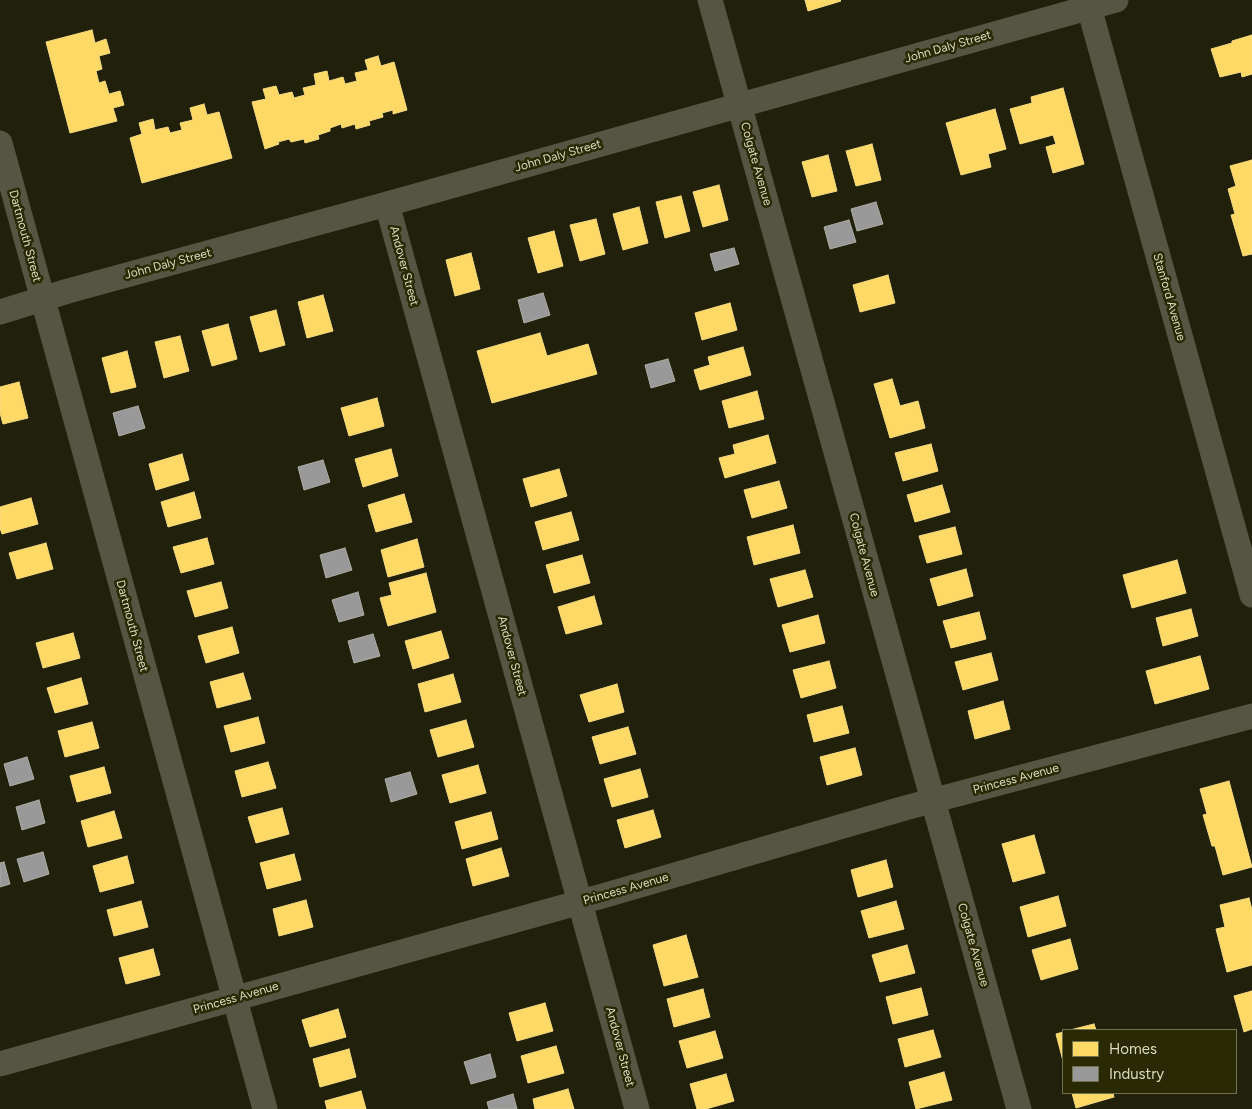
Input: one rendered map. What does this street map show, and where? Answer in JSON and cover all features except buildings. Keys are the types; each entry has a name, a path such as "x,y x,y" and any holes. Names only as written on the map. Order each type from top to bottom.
{"street":[{"name":"Colgate Avenue","path":"710,0 1019,1109"},
{"name":"John Daly Street","path":"0,312 77,288 739,106 1088,4 1116,0"},
{"name":"Stanford Avenue","path":"1088,4 1252,594"},
{"name":"Dartmouth Street","path":"0,144 265,1109"},
{"name":"Andover Street","path":"387,204 638,1109"},
{"name":"Princess Avenue","path":"0,1064 933,801 1252,716"}]}
